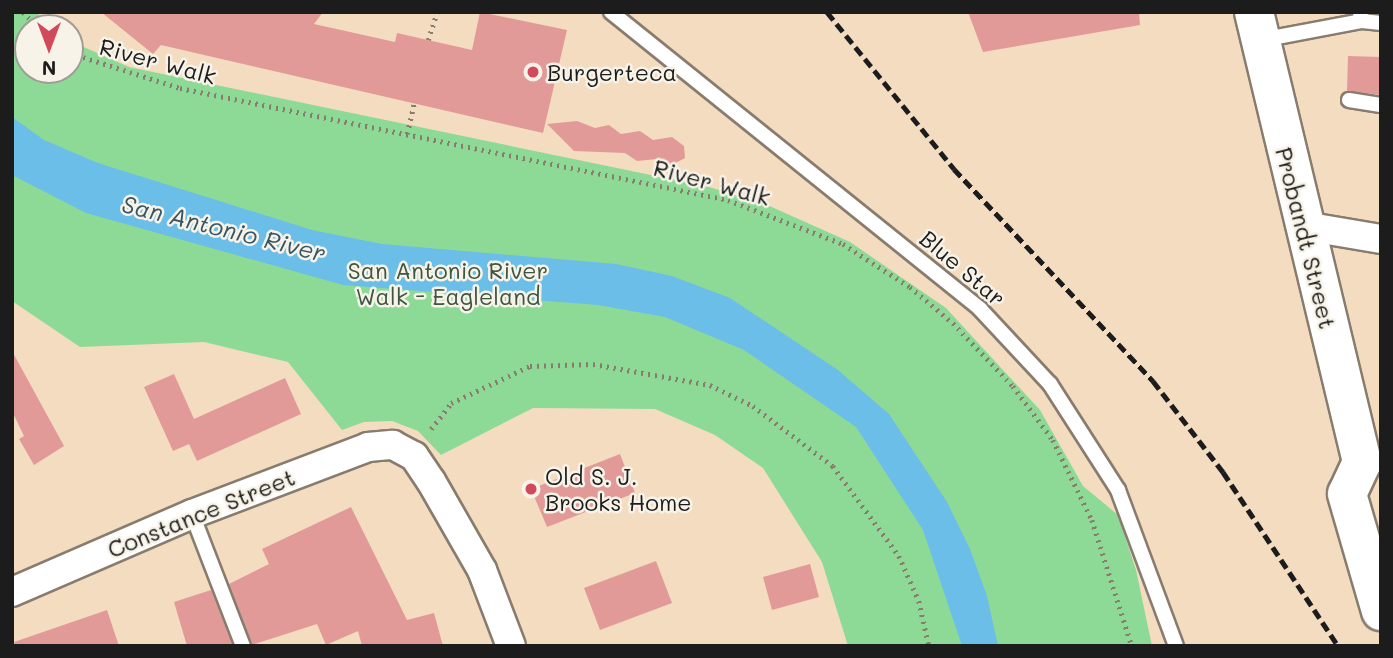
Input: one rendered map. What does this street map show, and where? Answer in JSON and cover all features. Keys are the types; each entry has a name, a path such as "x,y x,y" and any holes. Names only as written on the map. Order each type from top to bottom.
{"main road":[{"name":"Probandt Street","path":"1257,26 1304,226 1372,468 1347,494 1373,561 1381,611"}],"street":[{"path":"1304,226 1381,239"},
{"name":"Constance Street","path":"12,592 192,514 368,447 393,444 414,456 431,481 482,570 511,646"}],"lane":[{"name":"Blue Star","path":"611,12 980,309 1050,384 1118,490 1176,646"},
{"path":"1257,26 1361,17 1381,23"},
{"path":"1349,100 1381,105"},
{"path":"192,514 243,646"}],"path":[{"path":"428,40 437,12"},
{"name":"River Walk","path":"84,57 180,88 728,200 843,244 910,287 953,323 1013,386 1053,440 1092,520 1132,646"},
{"path":"407,134 414,104"},
{"path":"430,429 451,403 530,366 593,364 710,385 753,406 833,466 899,556 919,601 929,646"}],"green space":[{"name":"San Antonio River Walk - Eagleland","path":"12,12 38,14 14,14 14,84 84,84 84,47 129,67 709,187 765,204 850,242 946,308 1040,410 1083,486 1118,515 1136,570 1152,646 848,646 822,562 763,468 715,435 655,409 533,408 441,455 418,431 392,421 364,422 342,430 288,362 204,342 80,347 12,301"}],"water":[{"name":"San Antonio River","path":"12,117 44,140 98,163 312,230 382,244 616,264 672,276 730,298 838,370 889,414 947,502 970,549 987,596 998,646 962,646 923,530 856,427 744,350 665,317 598,305 343,285 86,213 12,175"}],"building":[{"path":"101,12 323,12 314,24 395,42 397,33 472,50 480,12 567,30 543,133 161,45 153,54"},
{"path":"968,12 1139,12 1140,25 983,52"},
{"path":"1348,56 1381,57 1381,95 1347,91"},
{"path":"577,121 595,128 609,125 621,134 640,131 653,140 672,137 684,146 685,158 668,167 657,159 637,161 625,153 574,151 547,124"},
{"path":"12,351 64,446 34,465 19,439 24,436 12,411"},
{"path":"174,374 194,419 285,378 301,414 197,461 189,444 173,451 144,387"},
{"path":"620,454 635,493 547,527 531,489"},
{"path":"351,507 407,620 434,613 443,646 362,646 358,631 326,645 317,624 252,645 229,584 269,564 262,549"},
{"path":"656,561 672,603 600,630 584,588"},
{"path":"810,564 819,597 772,610 763,577"},
{"path":"211,590 233,646 187,646 174,602"},
{"path":"107,610 119,646 15,646 14,642"}],"railway":[{"path":"827,12 954,169 1153,381 1223,472 1338,646"}],"place":[{"name":"Burgerteca","path":"533,72"},
{"name":"Old S. J. Brooks Home","path":"531,489"}]}
